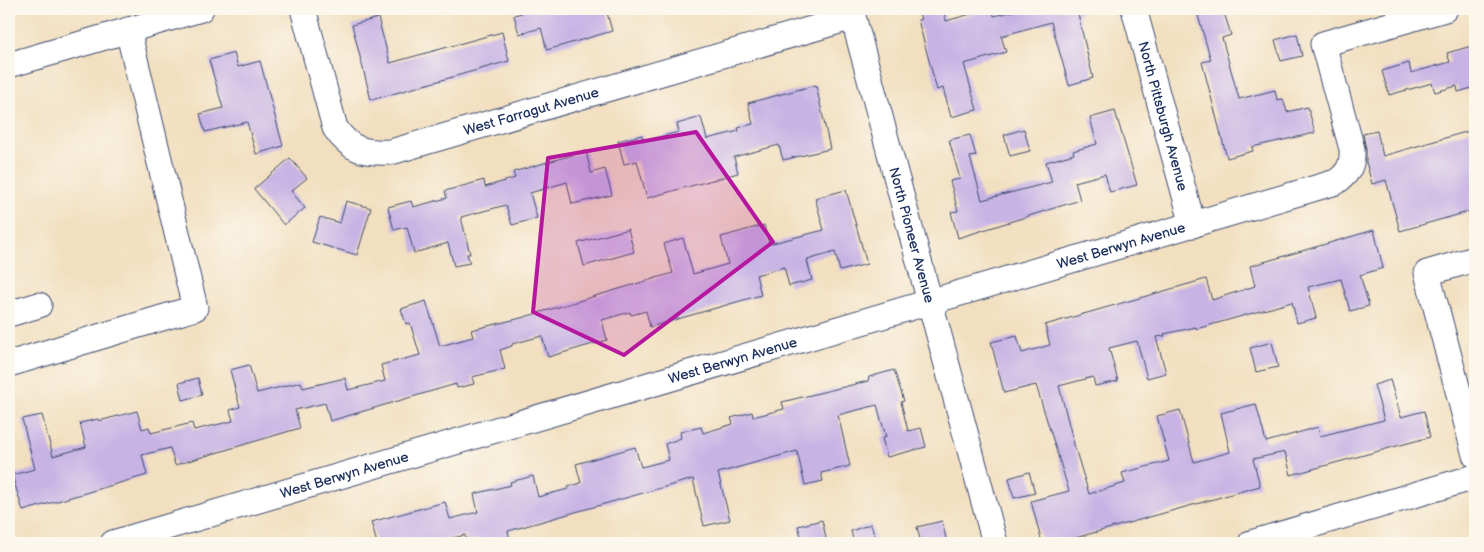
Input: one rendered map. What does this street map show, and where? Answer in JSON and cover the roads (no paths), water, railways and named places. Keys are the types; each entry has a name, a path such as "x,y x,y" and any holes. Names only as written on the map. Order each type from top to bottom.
{"street":[{"path":"9,65 201,9"},
{"name":"West Farragut Avenue","path":"303,9 335,128 344,141 357,149 374,152 391,152 852,13"},
{"name":"North Pittsburgh Avenue","path":"1134,9 1193,225"},
{"name":"West Berwyn Avenue","path":"113,543 1328,185 1344,177 1349,171 1352,149 1323,44 1445,9"},
{"name":"North Pioneer Avenue","path":"852,13 995,543"},
{"path":"9,364 194,308 128,30"},
{"path":"1475,259 1427,273 1475,455"},
{"path":"9,314 39,305"},
{"path":"1251,543 1475,477"}]}
